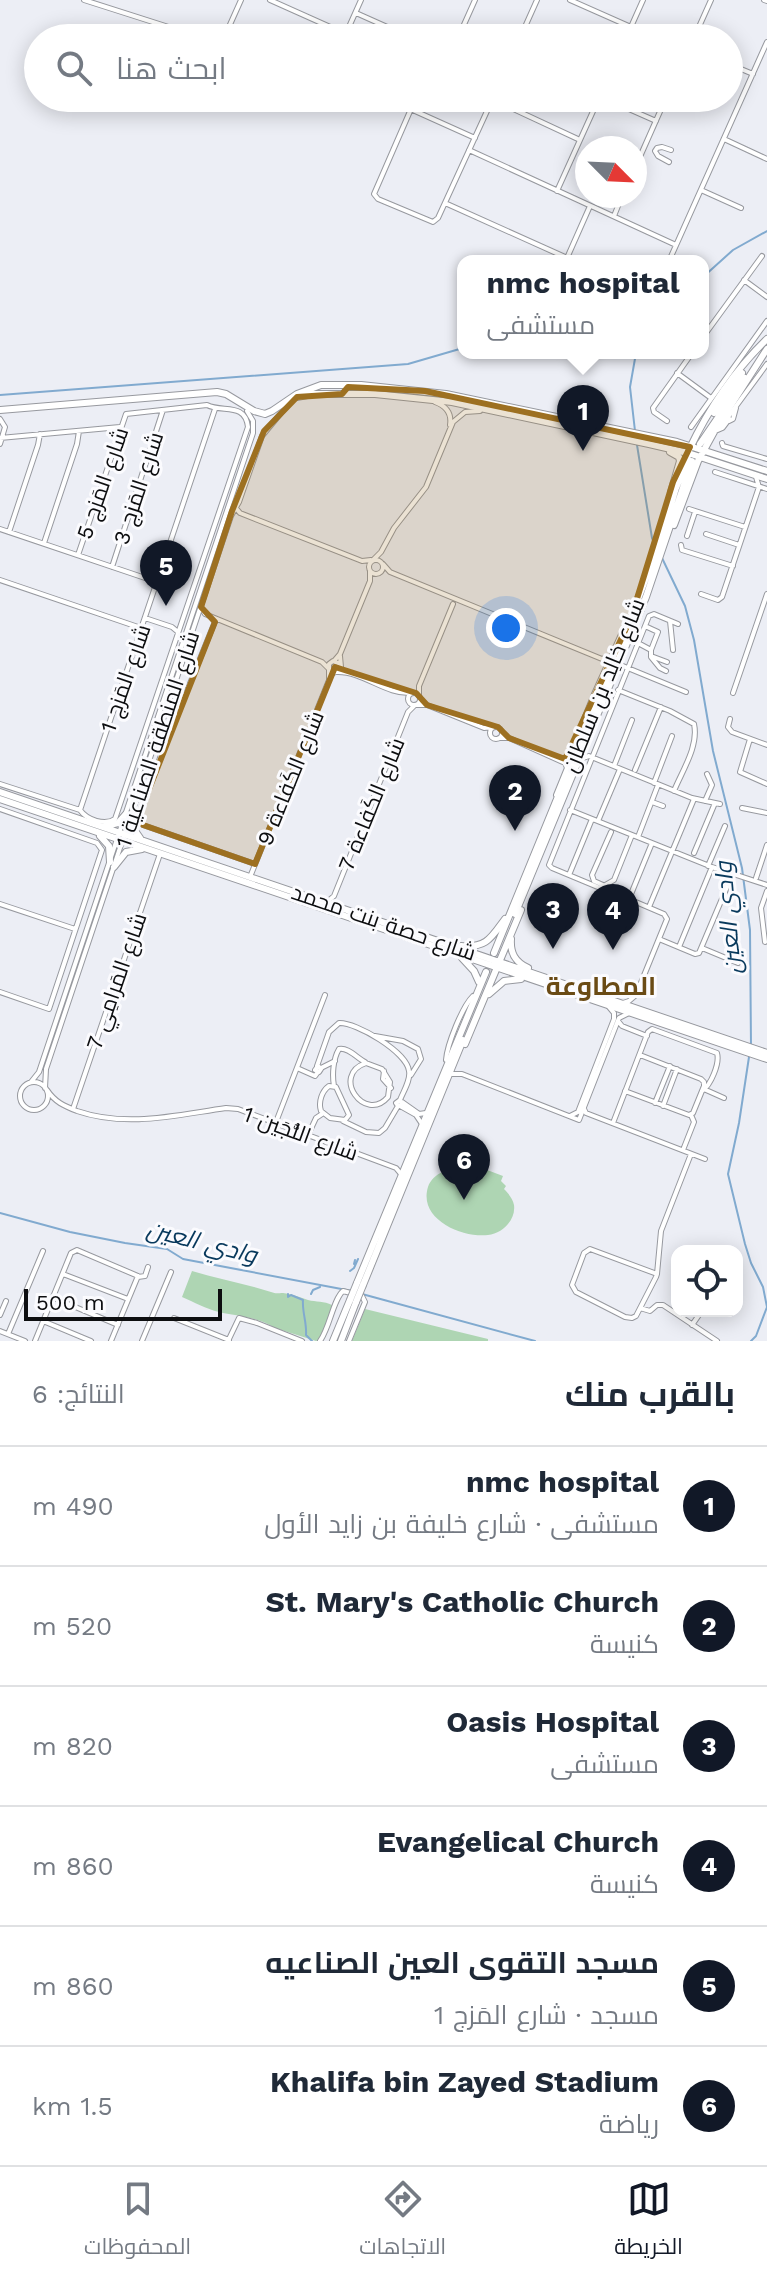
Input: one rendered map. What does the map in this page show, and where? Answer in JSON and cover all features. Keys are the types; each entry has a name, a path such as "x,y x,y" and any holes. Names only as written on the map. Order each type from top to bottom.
{"main road":[{"path":"651,442 687,441 698,431 731,381 767,339"},
{"name":"شارع خالِد بن سلطان","path":"333,1341 439,1098 546,833 579,760 618,664 695,452 720,403 767,339"},
{"path":"671,492 767,349"},
{"name":"شارع خالِد بن سلطان","path":"695,452 767,349"},
{"path":"0,411 217,392 265,414 314,387 334,385 407,389 471,398 665,444 766,475"},
{"path":"369,386 346,389 348,392 428,399 494,410 621,435"},
{"path":"0,411 211,395 226,398 259,417 269,417 291,401 312,394 375,394"},
{"path":"715,430 728,419"},
{"path":"682,500 698,431"},
{"path":"708,441 714,451 751,463 766,475"},
{"path":"651,442 680,459 671,492 669,521"},
{"path":"677,442 752,475"},
{"path":"669,521 703,463 752,475 766,475"},
{"name":"شارع خالِد بن سلطان","path":"546,833 555,799 652,571"},
{"path":"595,706 604,669"},
{"name":"شارع حصة بنت محمد","path":"0,792 18,794 94,831 143,840 456,947 539,982 731,1043"},
{"name":"شارع حصة بنت محمد","path":"0,799 104,827 160,854 459,955 549,978 767,1056"},
{"path":"54,828 59,816 59,804"},
{"path":"104,827 117,824 128,816 143,840"},
{"path":"94,831 108,844 112,865"},
{"path":"456,947 485,943 495,934 546,833"},
{"path":"442,1080 446,1060 479,982 512,932 543,856 546,833"},
{"path":"112,865 128,851 149,850"},
{"path":"471,1029 505,919"},
{"path":"512,932 511,949 516,959 549,978"},
{"path":"459,955 474,971 479,982"},
{"name":"شارع خالِد بن سلطان","path":"360,1284 422,1126 493,963"},
{"path":"439,1098 489,994 499,985 514,979 539,982"},
{"path":"584,990 594,987"},
{"name":"شارع خالِد بن سلطان","path":"341,1341 353,1301"}],"street":[{"path":"84,0 161,24"},
{"path":"230,24 241,0"},
{"path":"270,0 320,24"},
{"path":"351,24 361,0"},
{"path":"464,24 475,0"},
{"path":"526,24 537,0"},
{"path":"570,0 624,24"},
{"path":"585,7 587,0"},
{"path":"632,24 643,0"},
{"path":"700,24 711,0"},
{"path":"356,13 381,24"},
{"path":"743,96 767,42"},
{"path":"743,70 753,74"},
{"path":"410,112 374,194 378,199 430,222 438,218 486,112"},
{"path":"418,112 475,138"},
{"path":"521,112 575,138"},
{"path":"582,136 594,112"},
{"path":"634,112 656,121"},
{"path":"647,141 660,112"},
{"path":"672,255 736,112"},
{"path":"724,139 767,159"},
{"path":"647,146 669,162"},
{"path":"656,150 662,147 671,150"},
{"path":"469,150 575,199"},
{"path":"557,191 575,151"},
{"path":"701,190 741,208"},
{"path":"445,203 560,255"},
{"path":"568,255 589,208"},
{"path":"595,208 676,245"},
{"path":"613,216 617,208"},
{"path":"709,329 762,256"},
{"path":"744,280 767,297"},
{"path":"691,427 767,321"},
{"path":"667,421 653,408 688,359"},
{"path":"728,419 767,364"},
{"path":"677,373 712,398"},
{"path":"370,581 369,570 373,560 426,487 449,428 451,418 447,409 428,399"},
{"name":"شارع المنطقة الصناعية 1","path":"46,1089 47,1065 75,983 80,950 197,618 196,601 262,436 291,401"},
{"path":"0,784 18,794 80,810 85,816 106,823 112,821 172,668 181,623 196,601 237,473 248,427 248,422 235,409 215,409 205,405 163,410"},
{"name":"شارع المَزج 1","path":"80,810 215,409"},
{"name":"شارع المَزج 5","path":"78,555 123,418 129,413 163,410"},
{"name":"شارع المَزج 3","path":"112,567 163,410"},
{"path":"449,428 465,412 494,410"},
{"name":"شارع المنطقة الصناعية 1","path":"128,816 172,668 219,544 237,473 253,430 253,421 247,411"},
{"path":"0,419 5,425 1,439 120,427"},
{"path":"110,428 118,435"},
{"path":"43,544 79,431"},
{"path":"9,532 40,434"},
{"path":"722,443 723,446 767,459"},
{"path":"715,472 767,489"},
{"path":"752,475 759,480 759,486"},
{"path":"701,594 721,598 759,486 766,475"},
{"path":"235,507 240,513 362,561 373,560 390,572 602,659 610,657"},
{"path":"689,509 745,527"},
{"path":"687,536 695,511"},
{"path":"231,516 240,513"},
{"path":"0,529 157,582"},
{"path":"706,534 739,545"},
{"path":"681,545 682,550 733,566"},
{"path":"329,669 329,664 340,654 370,581 379,573 381,552"},
{"path":"362,561 369,570 390,572"},
{"path":"0,580 141,628"},
{"path":"733,693 767,594"},
{"path":"196,601 206,615"},
{"path":"408,702 408,696 419,686 453,604"},
{"path":"672,736 652,802 614,879 599,888 552,868 549,862 590,756 651,614 678,624"},
{"path":"197,618 206,615 322,662 338,673 349,673 401,694 408,702 427,705 484,728 496,739 509,738"},
{"path":"145,618 178,632"},
{"path":"561,759 569,756 604,669 631,618"},
{"path":"216,619 138,820 143,825 255,864"},
{"path":"670,621 673,650"},
{"path":"172,627 181,623"},
{"path":"645,626 658,632 651,653 660,668 666,671"},
{"path":"638,643 667,662"},
{"path":"338,673 340,654"},
{"path":"602,659 604,669"},
{"path":"322,662 333,661 349,673"},
{"path":"618,664 686,692"},
{"name":"شارع الكَفاءة 9","path":"250,877 329,680 329,669"},
{"name":"شارع الكَفاءة 9","path":"329,680 338,673"},
{"path":"419,686 419,697"},
{"path":"618,690 693,723 694,743 674,791"},
{"path":"401,694 412,693 427,705"},
{"name":"شارع الكَفاءة 7","path":"408,712 419,697"},
{"name":"شارع الكَفاءة 7","path":"326,902 334,896 408,712 408,702"},
{"path":"635,770 661,707"},
{"path":"730,719 730,730 767,745"},
{"path":"614,766 632,720"},
{"path":"491,735 494,727"},
{"path":"484,728 498,727 509,738 567,760 584,731"},
{"path":"155,728 158,735"},
{"path":"499,738 502,731"},
{"path":"750,739 740,772 767,784"},
{"path":"585,745 590,756"},
{"path":"552,756 567,765 555,799"},
{"path":"579,760 590,756 694,799 718,804 694,853"},
{"path":"136,758 146,757"},
{"path":"136,758 143,765"},
{"path":"569,875 620,769"},
{"path":"705,801 712,782 707,774"},
{"path":"649,907 694,799"},
{"path":"652,802 663,806"},
{"path":"742,808 767,813"},
{"path":"0,809 102,846 49,1009 0,992"},
{"path":"570,810 710,867 767,885"},
{"path":"679,947 725,826"},
{"path":"603,885 593,880 592,875 611,832"},
{"path":"629,899 652,843"},
{"path":"756,880 767,845"},
{"name":"شارع المَرامِي 7","path":"73,1109 160,854"},
{"name":"شارع المنطقة الصناعية 1","path":"31,1082 39,1072 108,885 112,865"},
{"path":"108,885 112,894"},
{"path":"659,939 699,953 727,887"},
{"path":"765,942 761,910 767,891"},
{"path":"617,894 667,917 636,995 640,1010"},
{"name":"شارع الكَفاءة 7","path":"334,896 336,906"},
{"path":"0,904 75,929"},
{"path":"702,948 738,963"},
{"path":"68,953 80,950"},
{"path":"68,953 78,964 89,960"},
{"path":"75,983 79,991"},
{"path":"276,1122 325,995"},
{"path":"621,1003 636,995"},
{"path":"580,1114 610,1035 614,1016 607,1005"},
{"path":"610,1035 623,1014 630,1013"},
{"path":"333,1077 320,1102 323,1113 366,1132 379,1133 399,1103 421,1057 420,1050 400,1040 373,1036 351,1024 339,1023 329,1032 320,1058 324,1066 334,1069 334,1086 353,1125"},
{"path":"618,1025 647,1036"},
{"path":"613,1123 647,1036 650,1030 655,1029 717,1053 719,1060 691,1115"},
{"path":"384,1040 409,1067 408,1080"},
{"path":"395,1050 400,1040"},
{"path":"297,1068 315,1076 340,1048 347,1050 384,1071 389,1079 391,1088 387,1098 374,1105 357,1098 350,1083 359,1065 367,1063"},
{"path":"640,1055 703,1080 704,1090"},
{"path":"357,1058 359,1065"},
{"path":"47,1065 56,1060"},
{"path":"409,1067 417,1066"},
{"path":"655,1103 670,1066"},
{"path":"663,1106 677,1069"},
{"path":"452,1074 462,1074 568,1116 580,1114 613,1123 705,1159"},
{"path":"31,1082 38,1082 46,1089 47,1099 43,1107 30,1110 21,1102 21,1089 31,1082"},
{"path":"327,1087 334,1086"},
{"name":"شارع اللُّجَين 1","path":"46,1089 62,1105 111,1120 133,1121 230,1107 396,1168"},
{"path":"704,1090 724,1098"},
{"path":"625,1091 691,1115"},
{"path":"387,1098 419,1114 428,1112"},
{"name":"شارع اللُّجَين 1","path":"43,1107 62,1105"},
{"path":"412,1110 422,1126"},
{"path":"308,1135 315,1119 323,1113"},
{"path":"343,1121 349,1115"},
{"path":"682,1150 694,1122 691,1115"},
{"path":"657,1274 589,1249 584,1253 572,1283 576,1292 627,1318 635,1317 657,1274 661,1231 691,1154"},
{"path":"402,1176 396,1168 406,1166"},
{"path":"35,1341 71,1253 77,1250 138,1277"},
{"path":"6,1341 43,1251"},
{"path":"651,1271 658,1259"},
{"path":"138,1277 145,1276 148,1267"},
{"path":"142,1341 171,1272"},
{"path":"63,1274 129,1300"},
{"path":"111,1341 138,1277"},
{"path":"320,1341 339,1294 346,1291 362,1296 365,1302 349,1341"},
{"path":"53,1298 118,1325"},
{"path":"0,1315 6,1301"},
{"path":"640,1308 650,1311 657,1305 663,1305 717,1341"},
{"path":"692,1325 698,1317"},
{"path":"174,1318 228,1341 239,1318 302,1341"},
{"path":"43,1321 91,1341"},
{"path":"0,1331 25,1341"}],"highlighted area":[{"path":"348,387 425,391 690,447 673,482 631,618 565,759 509,738 498,727 427,705 416,693 335,667 255,864 143,825 138,817 215,622 201,607 232,511 264,431 297,397 342,394"}],"green space":[{"path":"466,1162 503,1176 501,1181 513,1201 514,1211 507,1225 498,1232 478,1235 455,1230 436,1217 430,1208 427,1198 430,1182 443,1172 464,1167"},
{"path":"192,1271 326,1303 332,1305 332,1309 316,1341 255,1319 214,1311 182,1297"},
{"path":"365,1309 488,1339 488,1341 352,1341"}],"waterway":[{"name":"وادي العين","path":"709,272 733,250 767,231"},
{"path":"0,395 408,364 457,350"},
{"name":"وادي العين","path":"635,359 630,387 635,431"},
{"name":"وادي العين","path":"637,445 655,545"},
{"name":"وادي العين","path":"662,558 685,606 694,640 713,751 742,868 750,930 751,1047"},
{"name":"وادي العين","path":"749,1057 728,1174 745,1244 763,1287 767,1307 751,1341"},
{"name":"وادي العين","path":"0,1213 70,1232 167,1249 183,1259 352,1291"},
{"path":"350,1271 358,1259"},
{"path":"354,1264 355,1260"},
{"path":"311,1294 320,1287"},
{"path":"288,1294 288,1297 291,1295 303,1300 306,1335 312,1341"},
{"name":"وادي العين","path":"362,1294 535,1341"}],"tunnel":[{"path":"490,973 498,954"}],"place":[{"name":"nmc hospital","path":"583,451"},
{"name":"مسجد التقوى العين الصناعيه","path":"166,606"},
{"name":"St. Mary's Catholic Church","path":"515,831"},
{"name":"Oasis Hospital","path":"553,949"},
{"name":"Evangelical Church","path":"613,950"},
{"name":"Khalifa bin Zayed Stadium","path":"464,1200"}],"district":[{"name":"المطاوعة","path":"601,986"}]}
